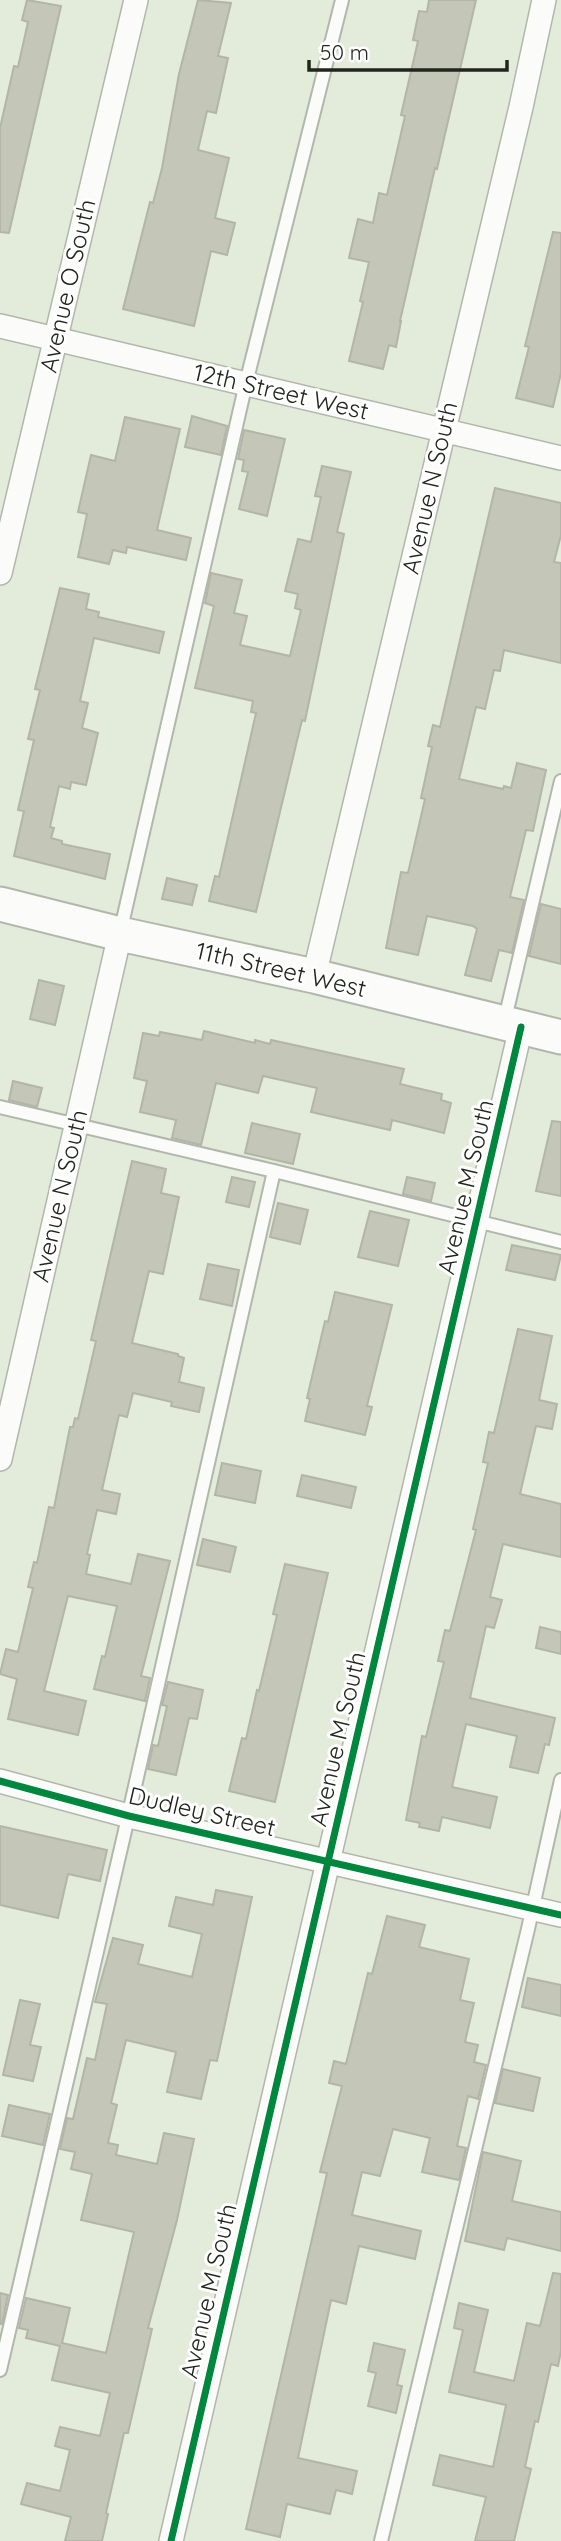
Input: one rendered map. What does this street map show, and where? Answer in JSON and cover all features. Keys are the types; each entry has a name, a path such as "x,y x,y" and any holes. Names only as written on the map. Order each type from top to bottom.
{"street":[{"name":"Avenue O South","path":"0,573 136,0"},
{"name":"Avenue N South","path":"314,976 521,107 544,0"},
{"name":"12th Street West","path":"0,327 561,458"},
{"name":"11th Street West","path":"0,904 120,934 314,976 561,1037"},
{"name":"Avenue N South","path":"0,1459 120,934"},
{"name":"Avenue M South","path":"171,2541 478,1223 513,1025"},
{"name":"Dudley Street","path":"0,1781 129,1816 561,1914"}],"lane":[{"path":"120,934 246,383 342,0"},
{"path":"513,1025 561,781"},
{"path":"0,1107 561,1242"},
{"path":"0,2370 129,1816 274,1171"},
{"path":"381,2541 561,1780"}],"building":[{"path":"27,0 61,6 9,233 0,232 0,128 14,66 18,67 28,22 22,20"},
{"path":"198,0 231,3 218,56 228,58 216,113 207,111 198,150 229,158 215,218 235,223 227,255 211,251 194,326 123,309 150,202 153,203 162,168 179,74"},
{"path":"429,0 476,0 437,169 435,168 396,347 389,345 383,369 349,361 369,262 349,258 358,219 373,223 379,193 387,195 405,116 401,115 418,41 413,40 419,11 427,12"},
{"path":"553,232 561,233 561,373 553,407 516,398 529,347 525,346"},
{"path":"192,416 227,426 221,455 185,447"},
{"path":"125,417 180,429 157,530 191,538 186,560 127,547 126,553 113,550 109,564 78,557 87,514 78,512 91,455 115,461"},
{"path":"244,430 285,439 267,516 239,509 248,472 242,471 244,460 238,459"},
{"path":"322,466 351,472 337,532 344,534 305,721 302,720 256,912 209,901 215,876 219,877 256,713 251,712 253,701 195,688 214,606 205,603 211,573 242,580 234,613 247,616 240,645 290,656 301,610 295,608 298,594 285,591 298,539 311,542 321,497 315,496"},
{"path":"495,488 561,503 561,535 554,562 561,563 561,663 504,650 500,671 494,670 485,709 476,707 459,779 503,789 504,786 511,788 517,763 546,770 533,831 526,830 510,897 524,900 512,953 499,950 491,981 465,975 477,929 473,926 427,916 418,955 386,948 401,872 408,873 425,799 421,798 432,747 428,746 433,725 440,727"},
{"path":"60,588 89,594 86,609 99,612 98,617 164,632 159,653 94,638 80,701 88,703 82,728 98,733 86,785 71,782 70,789 59,786 50,827 54,828 51,838 62,841 62,844 110,854 105,879 14,856 24,811 18,810 34,740 28,739 40,690 35,689"},
{"path":"167,878 197,885 192,905 162,899"},
{"path":"541,904 561,909 561,964 529,956"},
{"path":"39,980 64,986 55,1025 30,1019"},
{"path":"204,1031 255,1043 255,1040 270,1044 271,1040 404,1069 400,1084 442,1094 441,1100 451,1103 444,1133 392,1120 390,1130 311,1112 317,1088 263,1076 258,1093 216,1083 201,1145 172,1138 176,1120 140,1112 147,1081 134,1078 143,1033 159,1036 160,1032 202,1040"},
{"path":"13,1081 42,1088 37,1107 9,1100"},
{"path":"552,1121 561,1122 561,1196 536,1191"},
{"path":"252,1123 300,1134 293,1164 245,1153"},
{"path":"132,1161 166,1169 161,1193 179,1197 163,1274 149,1271 132,1343 178,1354 184,1358 179,1382 204,1388 199,1412 171,1406 172,1402 133,1393 127,1417 119,1415 102,1490 120,1494 116,1514 97,1510 87,1554 90,1555 86,1574 131,1584 138,1554 170,1561 141,1676 150,1678 145,1701 94,1689 117,1606 68,1596 44,1691 86,1701 78,1735 8,1719 17,1679 0,1674 6,1649 18,1652 33,1588 28,1587 34,1562 37,1563 49,1507 54,1508 70,1427 73,1427 75,1418 78,1419 96,1341 91,1340"},
{"path":"232,1177 255,1182 249,1207 226,1202"},
{"path":"407,1177 435,1183 431,1201 403,1194"},
{"path":"278,1203 308,1210 300,1244 270,1237"},
{"path":"370,1211 409,1220 398,1266 358,1257"},
{"path":"512,1245 561,1255 555,1280 506,1270"},
{"path":"208,1264 239,1270 232,1306 200,1299"},
{"path":"335,1292 392,1305 367,1406 372,1407 365,1435 305,1421 310,1399 307,1398 325,1321 328,1322"},
{"path":"518,1329 552,1336 539,1400 557,1404 552,1429 536,1426 520,1494 561,1504 561,1557 503,1544 490,1597 502,1600 494,1628 486,1626 470,1698 555,1718 549,1745 545,1744 538,1773 510,1767 517,1736 466,1724 452,1787 497,1797 490,1828 442,1817 439,1831 419,1827 420,1823 406,1820 422,1736 426,1737 444,1662 438,1661 445,1630 450,1631 476,1530 473,1529 488,1463 483,1462 489,1432 494,1433"},
{"path":"222,1463 261,1471 255,1503 215,1495"},
{"path":"302,1475 356,1487 351,1508 297,1496"},
{"path":"203,1539 236,1547 230,1572 197,1565"},
{"path":"285,1564 328,1573 275,1802 229,1791 242,1738 246,1739 257,1690 259,1691 277,1615 273,1614"},
{"path":"540,1627 561,1632 561,1654 536,1648"},
{"path":"168,1682 203,1690 197,1719 189,1718 176,1775 148,1769 153,1745 158,1746 167,1706 162,1705"},
{"path":"0,1826 107,1850 100,1881 68,1874 58,1918 0,1905"},
{"path":"216,1890 252,1897 217,2061 210,2060 201,2099 167,2092 176,2052 126,2040 111,2103 117,2105 108,2143 118,2145 116,2155 157,2164 164,2133 194,2139 177,2220 148,2328 152,2329 128,2433 124,2433 102,2541 65,2541 71,2517 21,2504 27,2483 60,2491 70,2450 55,2446 60,2427 100,2436 110,2393 52,2380 60,2346 26,2338 28,2330 19,2328 26,2298 70,2308 62,2343 106,2353 134,2232 81,2220 92,2174 71,2169 75,2152 60,2149 67,2118 73,2119 87,2058 95,2060 107,2004 95,2002 113,1938 143,1945 138,1964 192,1977 202,1934 169,1926 176,1897 213,1905"},
{"path":"387,1916 425,1925 419,1947 469,1959 460,2000 474,2003 465,2042 478,2045 474,2062 486,2065 478,2099 468,2096 457,2146 466,2148 459,2180 422,2172 430,2138 393,2129 380,2176 362,2172 352,2215 421,2231 415,2259 359,2246 346,2304 331,2300 298,2458 357,2471 352,2494 336,2490 330,2514 287,2504 280,2537 246,2529 327,2173 320,2172 342,2086 329,2083 334,2061 346,2064 368,1973 372,1974"},
{"path":"528,1978 561,1985 561,2016 522,2007"},
{"path":"20,2000 40,2004 30,2045 41,2047 33,2081 3,2075"},
{"path":"503,2069 540,2078 533,2111 495,2103"},
{"path":"9,2105 50,2114 43,2145 2,2136"},
{"path":"483,2152 521,2161 512,2201 561,2212 561,2251 507,2238 504,2250 465,2241"},
{"path":"553,2273 561,2274 561,2351 558,2366 551,2364 538,2422 535,2421 525,2467 531,2469 514,2541 475,2541 486,2497 433,2485 440,2455 493,2467 506,2405 449,2392 463,2330 454,2328 459,2303 488,2310 474,2372 514,2381 527,2323 540,2326"},
{"path":"0,2293 8,2295 2,2324 0,2324"},
{"path":"374,2343 405,2350 397,2385 402,2386 396,2413 368,2406 376,2373 368,2371"}],"cycle path":[{"path":"171,2541 521,1027"},
{"path":"0,1781 129,1816 561,1915"}]}
